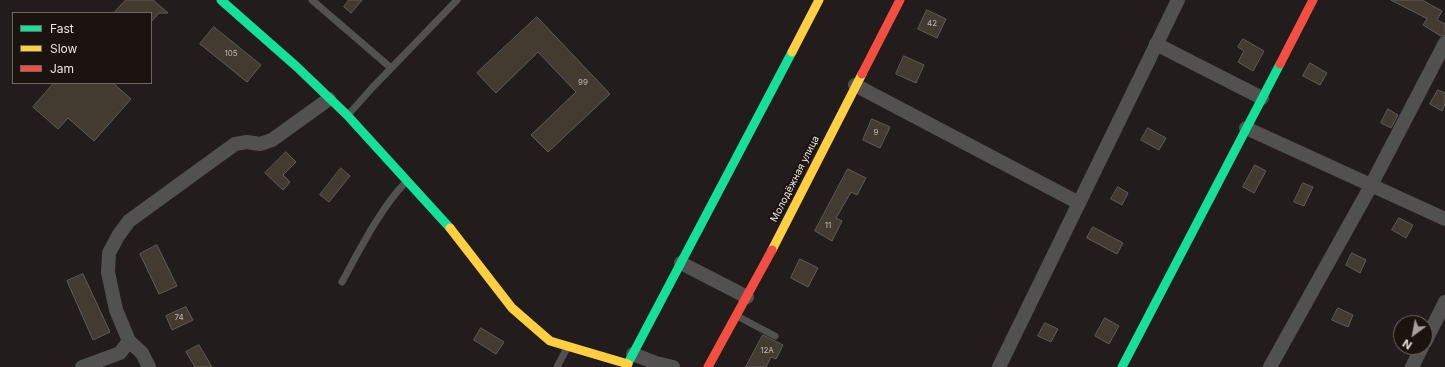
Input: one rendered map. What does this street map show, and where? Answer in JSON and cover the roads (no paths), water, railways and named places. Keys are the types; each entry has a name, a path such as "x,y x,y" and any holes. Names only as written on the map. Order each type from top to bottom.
{"street":[{"path":"221,0 297,67 347,115 457,236 512,308 550,341 629,362 656,363 673,367"},
{"path":"629,362 819,0"},
{"name":"Молодёжная улица","path":"708,367 747,298 855,85 900,0"},
{"path":"999,367 1178,0"},
{"path":"1122,367 1313,0"},
{"path":"1270,367 1371,185 1445,43"},
{"path":"1156,44 1262,98"},
{"path":"855,85 1079,203"},
{"path":"149,367 142,353 129,341 116,310 108,272 109,253 118,236 129,221 235,144 247,142 260,144 272,140 329,98"},
{"path":"1246,128 1445,219"},
{"path":"681,263 747,298"},
{"path":"1433,326 1445,302"},
{"path":"82,367 120,353 129,341"},
{"path":"1412,367 1418,355"}],"lane":[{"path":"312,0 391,68"},
{"path":"347,115 457,0"},
{"path":"342,282 360,248 378,220 397,191 407,181"},
{"path":"737,316 775,336"},
{"path":"557,367 568,347"}]}
